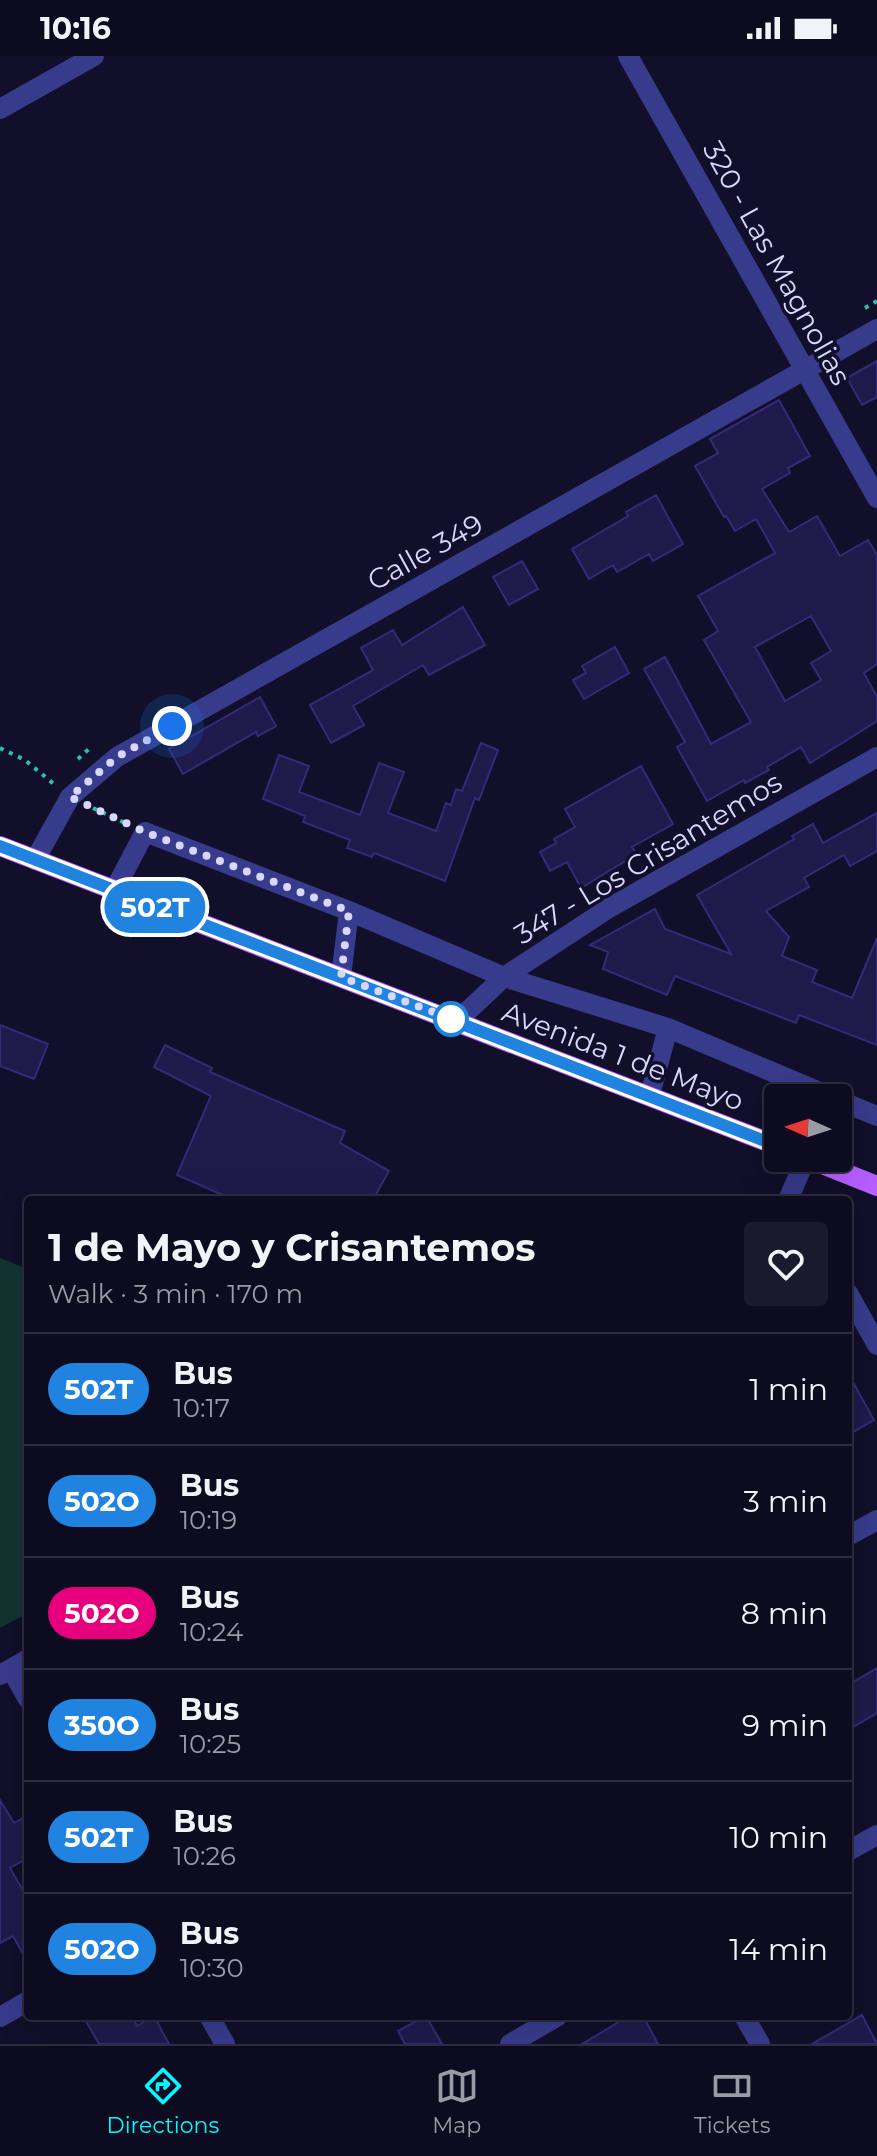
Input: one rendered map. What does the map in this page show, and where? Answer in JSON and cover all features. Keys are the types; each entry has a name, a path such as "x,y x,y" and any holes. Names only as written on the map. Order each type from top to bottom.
{"main road":[{"name":"Avenida 1 de Mayo","path":"0,846 764,1140"},
{"path":"842,1172 877,1186"}],"street":[{"path":"0,109 94,56"},
{"name":"320 - Las Magnolias","path":"628,56 877,498"},
{"name":"Calle 349","path":"35,860 70,797 117,757 877,329"},
{"name":"347 - Los Crisantemos","path":"457,1021 504,977 609,908 877,757"},
{"path":"114,891 145,832 349,911 504,977 668,1028 801,1084"},
{"path":"341,977 349,911"},
{"path":"650,1095 668,1028"},
{"path":"852,1106 877,1116"},
{"path":"790,1196 800,1172"},
{"path":"852,1300 877,1345"},
{"path":"852,1534 877,1520"},
{"path":"13,1668 24,1691"},
{"path":"852,1849 877,1835"},
{"path":"0,2017 24,2003"},
{"path":"211,2020 225,2044"},
{"path":"510,2044 551,2020"},
{"path":"746,2020 760,2044"}],"path":[{"path":"0,748 25,760 70,797 145,832"}],"green space":[{"path":"0,1258 24,1267 24,1615 0,1628"}],"building":[{"path":"877,361 877,397 862,405 847,378"},
{"path":"779,400 810,456 788,468 790,473 762,489 789,532 817,516 840,556 868,540 877,555 877,664 864,673 877,697 877,721 810,763 801,747 767,767 769,770 707,801 677,747 685,742 644,669 665,657 711,744 751,722 704,640 718,631 698,596 775,553 756,519 735,531 724,517 695,466 718,453 710,439","holes":["811,616 831,651 811,663 821,680 785,701 755,647"]},
{"path":"656,495 683,544 653,561 649,554 617,572 613,565 589,579 572,549 628,516 626,512"},
{"path":"522,561 538,589 509,605 493,577"},
{"path":"463,607 485,645 429,675 423,665 353,706 364,725 331,743 310,705 373,670 361,648 393,630 402,645"},
{"path":"615,647 629,673 584,699 573,680 586,673 582,666"},
{"path":"260,697 276,726 258,736 256,732 183,774 169,749"},
{"path":"481,743 498,750 479,800 475,798 445,881 374,853 372,857 347,848 350,840 303,822 305,816 263,799 279,755 309,766 299,792 360,815 379,763 404,772 388,813 436,831 446,803 451,805 456,789 462,791"},
{"path":"641,766 673,824 632,847 637,854 581,888 567,862 550,871 540,852 556,843 554,839 575,827 565,809"},
{"path":"877,813 877,851 850,866 844,855 804,878 809,887 766,911 789,937 782,956 817,970 812,982 852,998 877,938 877,1045 799,1015 796,1023 675,976 667,995 603,969 608,952 590,945 655,909 665,929 731,954 697,895 794,839 792,836 813,824 823,843"},
{"path":"0,1025 48,1044 34,1079 0,1066"},
{"path":"165,1045 212,1068 210,1072 345,1131 340,1143 389,1171 375,1196 225,1196 177,1175 211,1096 154,1067"},
{"path":"852,1380 874,1420 852,1433"},
{"path":"877,1668 877,1713 852,1728 852,1683"},
{"path":"0,1800 14,1823 24,1817 24,1860 10,1868 24,1892 24,1956 13,1936 0,1943"},
{"path":"862,2015 877,2044 812,2044"},
{"path":"85,2020 134,2020 137,2026 147,2020 156,2020 169,2044 99,2044"},
{"path":"419,2020 428,2020 442,2044 405,2044 398,2031"},
{"path":"622,2020 645,2020 658,2044 582,2044"}],"bus line":[{"name":"502T","path":"0,846 764,1140"}],"route":[{"path":"172,726 117,757 70,797 145,832 349,911 341,977 457,1021 451,1019"}]}
